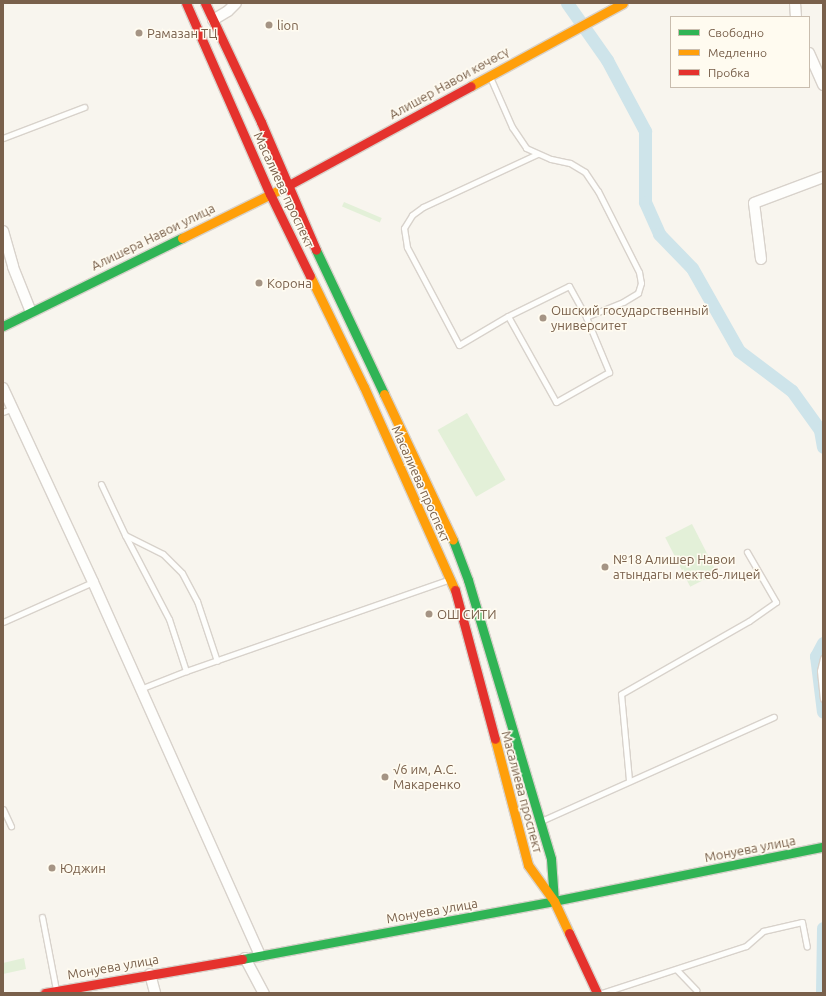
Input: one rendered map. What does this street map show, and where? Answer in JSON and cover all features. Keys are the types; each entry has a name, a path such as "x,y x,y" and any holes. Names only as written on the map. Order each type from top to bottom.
{"main road":[{"name":"Масалиева проспект","path":"186,3 270,194 364,387 456,592 528,865 554,901"},
{"name":"Масалиева проспект","path":"205,3 260,122 301,218 457,549 551,859 554,901"},
{"name":"Алишер Навои көчөсү","path":"287,186 623,3"},
{"name":"Алишера Навои улица","path":"31,312 287,186"},
{"path":"3,326 31,312"},
{"name":"Монуева улица","path":"45,993 260,956 554,901 823,847"},
{"path":"554,901 597,993"}],"street":[{"path":"213,20 228,11 236,3"},
{"path":"795,3 796,16"},
{"path":"810,55 823,85"},
{"path":"761,259 754,203 823,177"},
{"path":"3,231 13,267 31,312"},
{"path":"3,388 260,956"},
{"path":"245,958 264,993"},
{"path":"150,974 155,993"}],"lane":[{"path":"490,76 512,127 526,148 537,154 570,163 585,172 598,191 639,272 641,283 638,293 623,302 586,317"},
{"path":"3,138 84,107"},
{"path":"508,316 556,402 609,372 586,317 569,286 508,316 459,345 407,247 404,228 412,215 424,207 537,154"},
{"path":"3,412 13,408"},
{"path":"102,484 125,535 169,619 186,671"},
{"path":"125,535 163,554 182,573 197,601 217,660"},
{"path":"629,780 621,694 749,621 776,602 747,552"},
{"path":"140,689 217,660 450,579"},
{"path":"3,622 92,582"},
{"path":"823,658 820,671 823,699"},
{"path":"540,821 629,780 774,717"},
{"path":"3,809 11,826"},
{"path":"42,918 56,991"},
{"path":"602,993 677,970 746,946 763,931 802,922 807,947"},
{"path":"677,970 696,990"}],"green space":[{"path":"344,202 382,218 380,223 342,207"},
{"path":"467,413 506,480 476,497 438,430"},
{"path":"692,524 717,573 690,587 665,538"},
{"path":"24,958 26,969 3,974 3,963"}],"waterway":[{"path":"567,3 607,60 645,131 645,202 659,234 692,268 739,351 792,391 820,430 823,447"},
{"path":"823,643 816,656 823,712"},
{"path":"822,993 823,928"}],"traffic: fast":[{"path":"3,326 182,238"},
{"path":"316,250 384,394"},
{"path":"453,540 468,580 551,859 554,901"},
{"path":"554,901 823,847"},
{"path":"242,959 554,901"}],"traffic: slow":[{"path":"471,86 623,3"},
{"path":"182,238 281,189"},
{"path":"310,276 364,387 455,590"},
{"path":"384,394 453,540"},
{"path":"495,739 528,865 554,901 569,933"}],"traffic: jam":[{"path":"186,3 270,194 310,276"},
{"path":"205,3 261,122 316,250"},
{"path":"287,186 471,86"},
{"path":"455,590 495,739"},
{"path":"569,933 597,993"},
{"path":"45,993 242,959"}],"place":[{"name":"lion","path":"269,25"},
{"name":"Рамазан ТЦ","path":"139,33"},
{"name":"Корона","path":"259,283"},
{"name":"Ошский государственный университет","path":"543,318"},
{"name":"№18 Алишер Навои атындагы мектеб-лицей","path":"605,567"},
{"name":"ОШ СИТИ","path":"429,614"},
{"name":"√6 им, А.С. Макаренко","path":"385,777"},
{"name":"Юджин","path":"52,868"}]}
